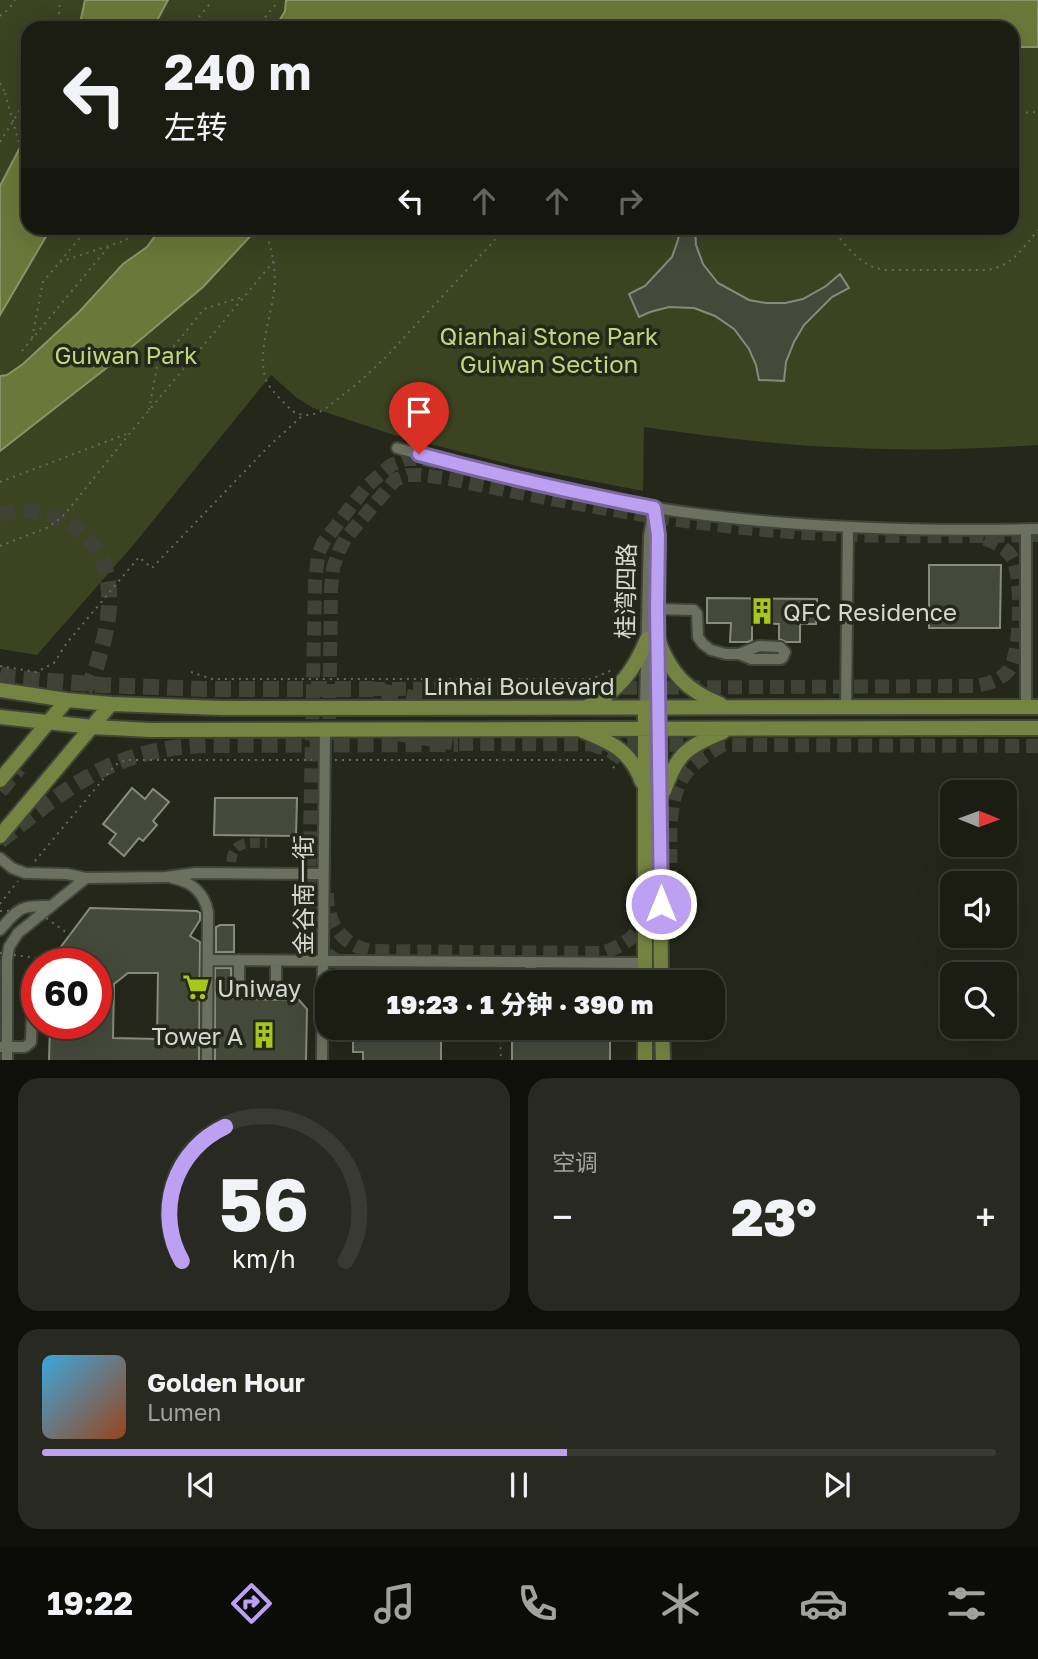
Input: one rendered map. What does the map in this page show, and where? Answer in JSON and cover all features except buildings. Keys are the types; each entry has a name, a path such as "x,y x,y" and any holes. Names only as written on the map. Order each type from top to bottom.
{"main road":[{"path":"587,707 622,682 652,640 681,681 694,692 727,707"},
{"name":"Linhai Boulevard","path":"0,690 111,704 221,708 1032,707"},
{"path":"0,780 67,700"},
{"path":"0,836 111,704"},
{"name":"桂湾四路","path":"645,970 645,800 652,708"},
{"name":"Linhai Boulevard","path":"0,717 150,730 1038,728"},
{"path":"575,728 608,741 629,757 637,768 645,800"},
{"name":"桂湾四路","path":"652,729 660,802 661,970"},
{"path":"660,802 674,765 681,755 692,746 732,729"},
{"path":"645,1040 645,1060"},
{"path":"662,1040 663,1060"}],"street":[{"path":"397,448 485,472 654,508 763,522 848,527 1032,530 1032,707"},
{"name":"桂湾四路","path":"652,640 657,609 658,535 654,508"},
{"name":"桂湾四路","path":"652,708 649,536 654,508"},
{"path":"846,708 848,527"},
{"path":"657,609 694,610 696,632 703,644 720,653 739,654"},
{"name":"金谷南一街","path":"322,1060 325,729"},
{"path":"0,858 12,868 25,873 67,874 86,878 166,877 231,868 323,874"},
{"path":"166,877 189,883 202,894 208,912 207,1060"},
{"path":"7,1060 3,1047 2,957 18,933 86,878"},
{"path":"0,930 19,909 32,905 50,906"},
{"path":"208,960 645,963"},
{"path":"239,960 239,990 276,990 276,961"},
{"path":"531,962 531,970"},
{"path":"3,1047 24,1047 31,1039"}],"path":[{"path":"0,16 15,0"},
{"path":"58,21 60,0"},
{"path":"196,21 212,1"},
{"path":"262,21 277,3"},
{"path":"0,83 21,150"},
{"path":"0,92 3,89"},
{"path":"0,142 21,108"},
{"path":"1019,113 1038,112"},
{"path":"837,235 870,267 885,270 988,270 1013,260 1038,230"},
{"path":"32,340 43,282 82,235"},
{"path":"59,263 126,240 130,235"},
{"path":"266,235 274,261 274,290 264,353 265,376 268,384 292,411 302,415 325,409 376,366 428,314 500,235"},
{"path":"22,351 110,246"},
{"path":"0,545 39,531 65,514 274,261"},
{"path":"148,412 157,367 204,309 243,297"},
{"path":"0,666 36,672 54,663 66,644 139,557 152,568 302,415"},
{"path":"0,482 130,433"},
{"path":"191,672 212,679 591,679 612,670"},
{"path":"0,904 115,765 126,760 604,760"},
{"path":"0,911 34,910 70,934"},
{"path":"2,957 21,958"},
{"path":"500,1040 500,1060"}],"green space":[{"name":"Qianhai Stone Park Guiwan Section","path":"0,0 339,0 442,21 21,21 21,235 1019,235 1019,47 1038,47 1038,445 925,449 829,447 644,427 643,491 521,467 394,435 313,408 271,375 135,543 37,655 0,649"}],"shaded area":[{"path":"85,0 168,0 157,21 80,21"},
{"path":"286,0 1038,0 1038,47 1019,47 1019,21 279,21 285,11"},
{"path":"21,146 21,235 47,235 0,315 0,186"},
{"path":"156,235 251,235 203,287 109,366 0,451 0,376 7,375 23,364 79,312 123,264 147,247"}],"tunnel":[{"path":"437,462 406,459 391,465 366,487 323,543 318,555 315,583 309,887 314,931 325,952 335,960 365,970 602,970 622,968 636,960"},
{"path":"329,740 333,568 345,539 395,480 408,475 444,478 632,513 744,528 854,535 1038,535"},
{"path":"0,515 17,511 51,515 81,532 102,559 109,595 106,632 97,666 85,689"},
{"path":"371,689 984,684 1002,677 1013,661 1018,633 1019,598 1013,559 1000,546 983,538"},
{"path":"0,674 13,678 102,685 204,689 371,689 429,702"},
{"path":"397,734 458,744 1038,746"},
{"path":"0,841 71,787 118,762 144,754 206,745 458,744"},
{"path":"590,744 610,751 625,761"},
{"path":"662,925 670,886 671,821 680,782 692,766 724,744"},
{"path":"0,791 19,768"},
{"path":"650,804 652,854"},
{"path":"231,862 232,855 239,846 267,843"},
{"path":"327,893 330,914 338,931 351,943 370,951 602,953 629,940 646,915"}],"place":[{"name":"QFC Residence","path":"762,611"},
{"name":"Uniway","path":"196,987"},
{"name":"Tower A","path":"264,1035"}],"route":[{"path":"419,454 485,472 654,508 658,535 661,904"}],"park label":[{"name":"Guiwan Park","path":"126,354"}]}
